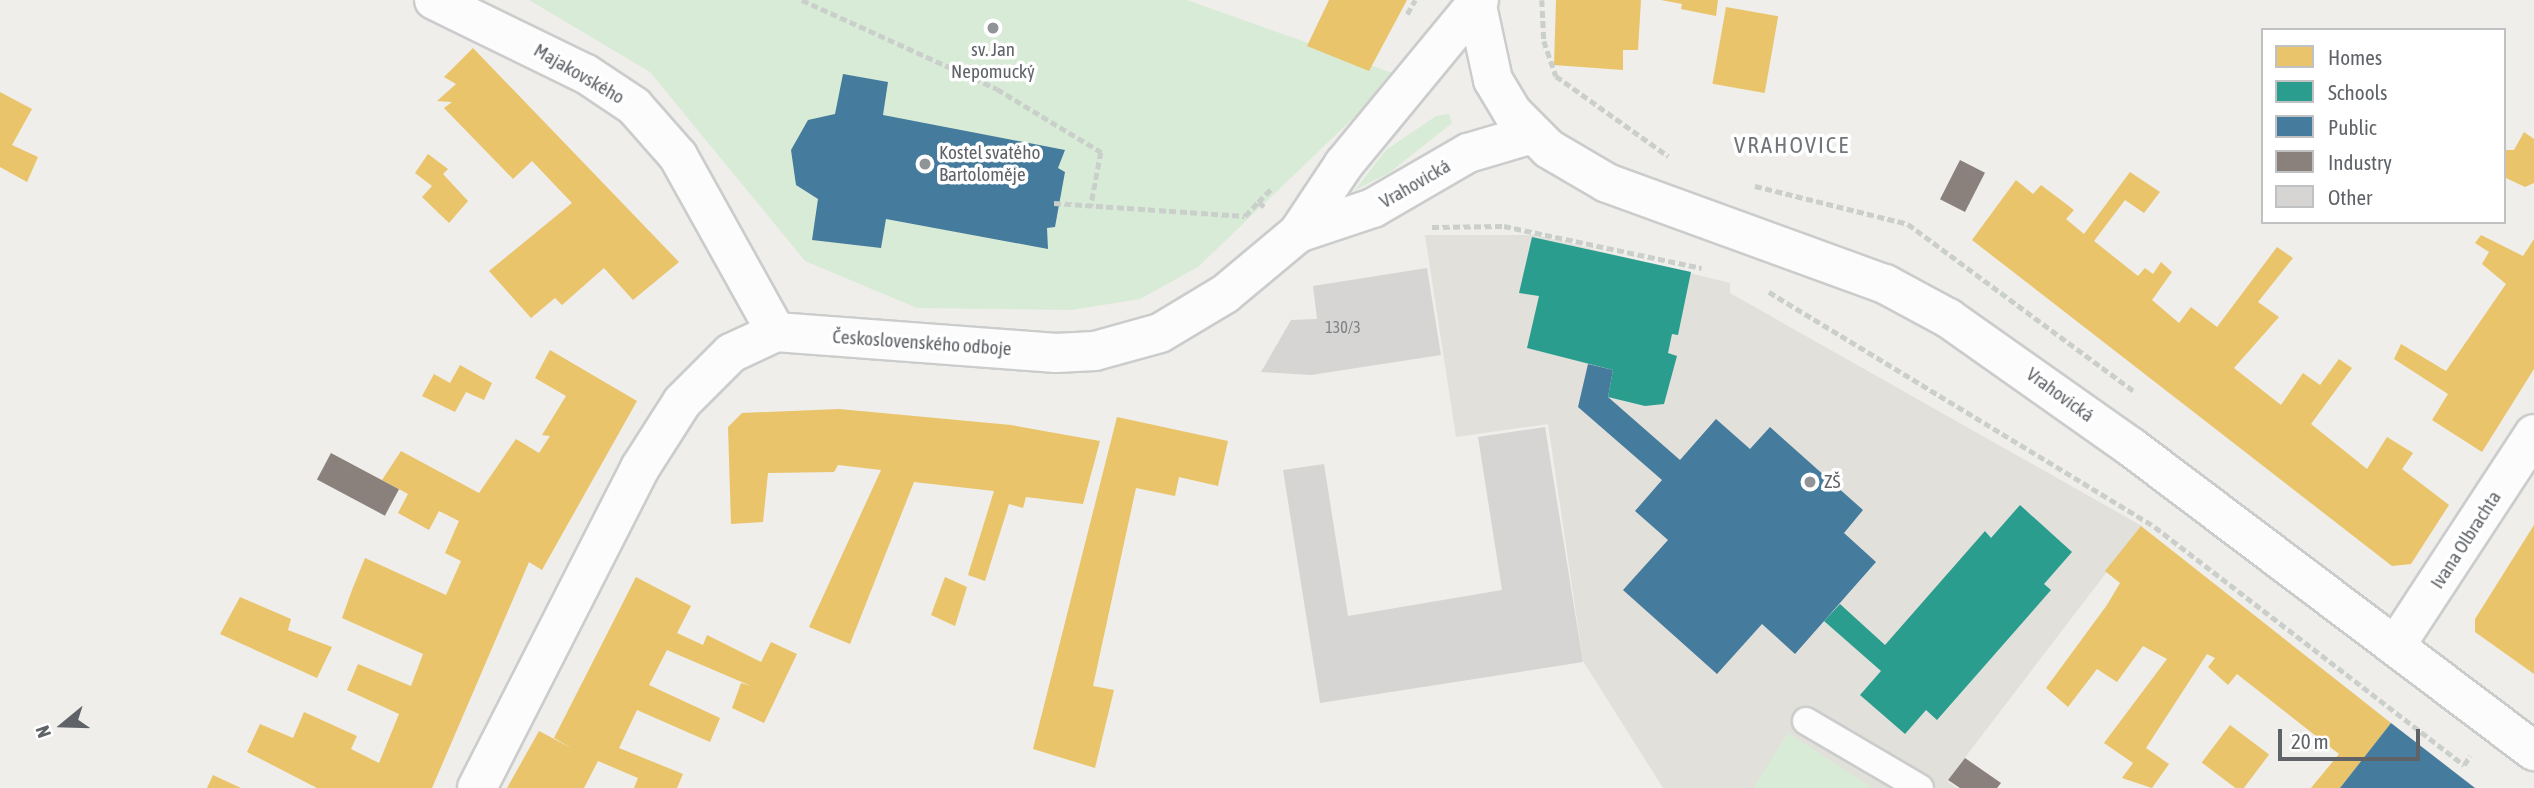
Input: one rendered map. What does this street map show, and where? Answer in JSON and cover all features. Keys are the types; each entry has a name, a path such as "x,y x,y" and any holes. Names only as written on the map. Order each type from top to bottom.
{"street":[{"name":"Majakovského","path":"434,0 478,9 586,74 649,121 678,156 776,332"},
{"name":"Vrahovická","path":"1478,3 1493,80 1532,134 1607,183 1885,284 1948,318 2396,645 2534,751"},
{"name":"Československého odboje","path":"477,788 660,433 706,375 731,353 776,332 1095,351 1160,333 1194,316 1298,233 1344,164 1478,3"},
{"name":"Vrahovická","path":"1298,233 1373,208 1468,153 1532,134"},
{"name":"Ivana Olbrachta","path":"2396,645 2534,434"}],"lane":[{"path":"1806,721 1920,788"}],"path":[{"path":"802,0 997,89 1101,152 1091,206"},
{"path":"1401,25 1415,0"},
{"path":"1542,0 1544,41 1556,76 1680,163"},
{"path":"1054,204 1245,216 1276,185"},
{"path":"1750,185 1908,224 2147,401"},
{"path":"1258,202 1298,233"},
{"path":"1419,228 1504,226 1716,271"},
{"path":"1765,289 2155,527 2464,765 2496,722"}],"shaded area":[{"name":"ZŠ","path":"1425,235 1536,235 1730,283 1730,293 2142,526 1947,781 1957,788 1663,788 1583,661 1548,424 1456,437"}],"green space":[{"path":"529,0 1187,0 1398,75 1198,267 1140,299 1071,310 917,308 805,261 650,72"},
{"path":"1449,114 1452,123 1389,173 1355,190 1386,150 1436,116"},
{"path":"1788,733 1873,788 1753,788"}],"building: Homes":[{"path":"1329,0 1407,0 1369,71 1307,46"},
{"path":"1556,0 1641,0 1638,50 1623,50 1623,70 1554,65"},
{"path":"1661,0 1718,0 1716,16 1681,9 1682,4"},
{"path":"1726,7 1778,16 1765,93 1712,84"},
{"path":"473,48 679,262 633,300 604,268 562,305 555,298 531,318 489,271 572,203 532,161 513,179 444,108 452,102 437,101 456,84 444,77"},
{"path":"0,92 32,109 12,145 38,157 27,182 0,167"},
{"path":"2524,132 2534,139 2534,183 2525,187 2506,178 2506,150 2514,150"},
{"path":"428,154 448,169 443,174 468,201 449,223 422,197 432,186 415,173"},
{"path":"2130,172 2160,192 2144,213 2125,200 2094,241 2138,276 2145,268 2153,274 2161,262 2172,272 2152,300 2179,323 2191,307 2217,327 2277,247 2293,258 2258,302 2279,317 2234,368 2281,405 2303,373 2320,385 2339,359 2352,368 2311,424 2367,469 2387,437 2413,453 2402,469 2449,505 2411,564 2392,566 1972,240 2016,180 2033,194 2041,185 2074,210 2066,219 2084,234"},
{"path":"2481,235 2523,256 2534,239 2534,369 2482,452 2432,420 2448,394 2394,359 2401,344 2446,371 2506,284 2482,264 2489,252 2475,243"},
{"path":"550,350 637,401 542,570 529,562 432,788 317,788 247,752 260,724 293,738 304,712 357,736 351,749 379,763 399,714 347,690 358,664 411,686 423,654 342,618 352,590 365,558 446,595 461,561 445,553 459,521 439,511 429,530 398,513 408,494 382,480 401,451 479,493 516,439 539,453 550,436 542,435 566,396 535,378"},
{"path":"460,365 492,383 484,400 466,392 455,412 422,396 434,374 450,383"},
{"path":"839,409 1011,425 1100,441 1083,504 1026,497 1023,508 1009,504 985,581 968,575 994,491 914,482 850,644 809,627 881,470 838,465 834,472 768,473 763,522 731,524 728,427 742,413"},
{"path":"1117,417 1228,441 1218,486 1179,477 1175,496 1136,488 1093,686 1114,690 1095,768 1033,749"},
{"path":"2534,525 2534,674 2475,632 2475,619"},
{"path":"2141,526 2391,723 2340,788 2311,788 2339,754 2237,674 2228,685 2208,667 2215,658 2207,654 2146,748 2169,764 2152,788 2122,778 2133,763 2104,743 2167,659 2143,646 2117,682 2097,669 2068,707 2046,688 2120,583 2105,571"},
{"path":"636,577 691,606 677,633 703,645 707,635 761,662 771,642 797,654 764,723 732,708 741,683 751,686 667,650 649,685 720,718 710,742 637,710 619,748 683,774 677,788 634,788 638,778 598,761 584,788 507,788 539,731 573,749 554,738"},
{"path":"945,577 967,587 955,626 931,615"},
{"path":"240,597 291,619 288,630 332,647 317,678 220,634"},
{"path":"2230,725 2269,754 2244,788 2236,788 2202,763"},
{"path":"213,775 241,788 207,788"}],"building: Schools":[{"path":"1532,237 1691,272 1678,335 1672,334 1668,353 1677,356 1664,404 1645,406 1608,397 1613,370 1527,348 1539,296 1519,293"},
{"path":"2020,505 2072,552 2044,584 2051,590 1937,720 1926,710 1905,734 1860,695 1881,671 1824,621 1840,604 1885,645 1985,531 1991,538"}],"building: Public":[{"name":"Kostel svatého Bartoloměje","path":"843,74 888,82 883,115 1065,150 1058,168 1065,172 1055,227 1047,228 1048,249 886,219 881,248 812,240 818,199 796,185 791,150 808,120 835,114"},
{"path":"1588,364 1613,370 1608,397 1680,460 1716,419 1750,449 1770,427 1863,510 1844,533 1876,562 1795,654 1762,624 1717,674 1623,590 1668,540 1635,511 1662,480 1578,407"},
{"path":"2391,723 2475,788 2340,788"}],"building: Industry":[{"path":"1960,160 1985,173 1965,212 1940,199"},
{"path":"331,453 399,489 385,516 317,479"},
{"path":"1965,758 2001,783 1997,788 1960,788 1948,780"}],"building: Other":[{"path":"1427,268 1441,355 1311,375 1261,372 1291,320 1317,319 1313,286"},
{"path":"1545,427 1583,662 1320,703 1283,470 1324,464 1348,616 1502,590 1478,437"}],"place":[{"name":"sv. Jan Nepomucký","path":"993,28"},
{"name":"Kostel svatého Bartoloměje","path":"925,164"},
{"name":"ZŠ","path":"1810,482"}],"district":[{"name":"VRAHOVICE","path":"1792,145"}]}
